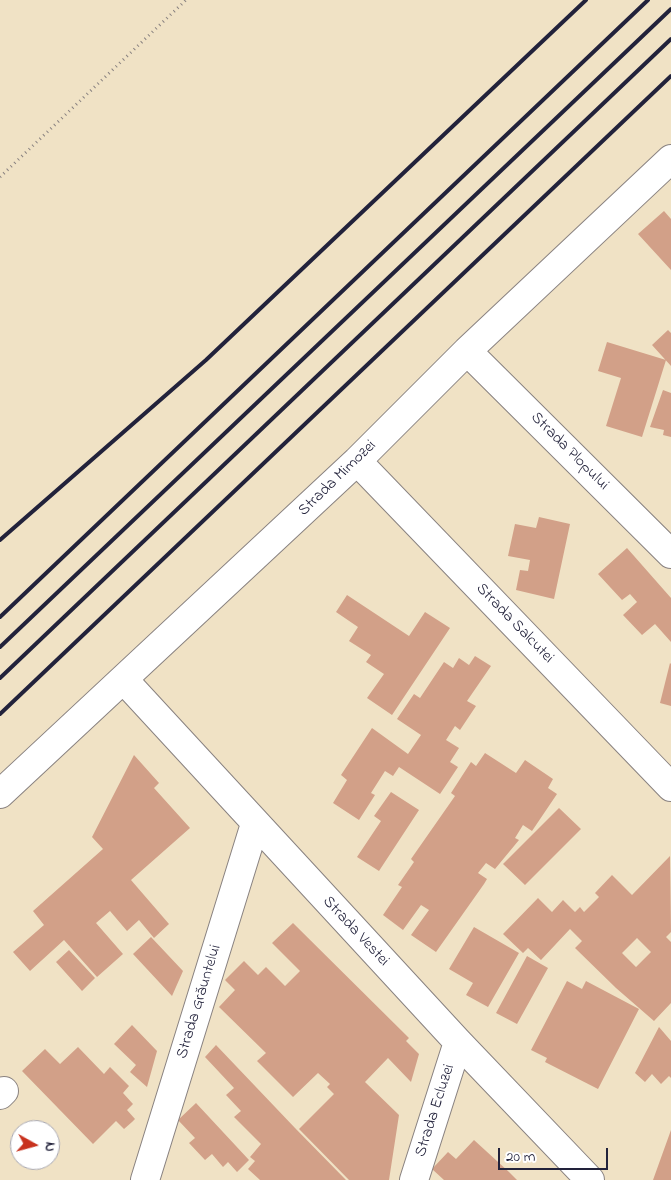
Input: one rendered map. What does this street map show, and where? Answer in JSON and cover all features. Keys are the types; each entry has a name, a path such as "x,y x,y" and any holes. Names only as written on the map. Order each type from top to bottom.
{"street":[{"name":"Strada Mimozei","path":"0,794 357,461 467,350 671,159"},
{"name":"Strada Plopului","path":"467,350 671,554"},
{"name":"Strada Salcutei","path":"357,461 671,787"},
{"name":"Strada Vestei","path":"124,680 458,1042 590,1180"},
{"name":"Strada Grăuntelui","path":"145,1180 255,824"},
{"name":"Strada Ecluzei","path":"414,1180 458,1042"}],"path":[{"path":"0,177 186,0"}],"building":[{"path":"664,211 671,219 671,270 638,234"},
{"path":"668,330 671,333 671,366 652,345"},
{"path":"607,342 666,360 642,437 606,426 621,378 598,371"},
{"path":"663,390 671,393 671,437 663,435 664,430 650,427"},
{"path":"539,517 570,524 554,599 516,590 520,570 528,571 530,560 508,556 515,524 536,528"},
{"path":"627,548 671,598 671,642 655,624 642,635 623,615 637,602 630,594 622,600 598,574"},
{"path":"347,595 409,636 425,612 450,628 392,715 367,698 384,674 366,662 371,655 349,641 358,627 336,612"},
{"path":"475,656 491,666 467,701 476,706 460,730 455,726 446,740 459,748 450,762 458,767 440,794 399,767 393,776 385,771 371,793 375,795 359,820 333,803 347,780 341,775 372,728 408,754 421,735 397,719 414,694 420,698 444,662 453,668 459,658 469,665"},
{"path":"671,664 671,706 660,703"},
{"path":"485,753 516,773 525,760 553,779 548,788 557,794 532,831 523,825 515,838 519,840 495,869 486,863 478,873 487,879 436,952 411,935 429,910 421,905 403,930 383,915 402,887 398,885 414,862 411,859 455,796 451,793 471,762 476,766"},
{"path":"134,755 159,783 154,788 190,828 131,880 169,924 154,938 139,920 127,931 110,911 96,923 123,954 97,977 64,940 30,971 13,952 44,925 33,911 103,849 92,837"},
{"path":"391,792 419,810 379,871 357,857 381,821 374,816"},
{"path":"559,808 581,829 525,885 503,864"},
{"path":"670,856 671,932 666,937 671,942 671,1003 654,1021 616,988 575,948 582,941 570,929 541,960 528,948 523,953 503,934 538,898 552,912 563,900 575,912 580,907 584,912 599,897 595,893 612,875 632,895","holes":["637,938 651,952 636,967 622,953"]},
{"path":"293,923 409,1038 406,1041 419,1054 411,1082 388,1058 365,1082 399,1115 389,1180 349,1180 299,1129 334,1094 327,1087 330,1084 318,1073 293,1097 257,1061 266,1053 219,1007 235,990 225,980 244,961 258,975 266,967 285,986 300,971 272,943"},
{"path":"474,927 519,953 488,1007 466,995 473,983 449,969"},
{"path":"151,937 183,971 172,996 133,954"},
{"path":"69,950 95,978 82,991 56,962"},
{"path":"527,956 548,968 517,1024 496,1013"},
{"path":"567,981 582,989 586,981 639,1009 598,1089 545,1062 547,1058 531,1050"},
{"path":"132,1025 157,1051 147,1087 130,1072 136,1065 114,1044"},
{"path":"659,1027 671,1041 671,1078 669,1076 661,1084 652,1074 645,1082 635,1073"},
{"path":"216,1045 346,1180 260,1180 248,1169 255,1161 250,1157 261,1144 234,1117 241,1111 226,1095 234,1088 205,1057"},
{"path":"78,1047 104,1074 110,1067 129,1086 123,1093 133,1104 127,1110 135,1119 124,1129 116,1121 93,1144 22,1071 45,1049 60,1064"},
{"path":"196,1103 249,1160 237,1172 228,1162 223,1167 212,1154 205,1160 189,1143 195,1138 178,1120"},
{"path":"671,1130 671,1180 653,1180"},
{"path":"474,1140 517,1180 444,1180 432,1169 448,1152 456,1159"}],"railway":[{"path":"0,540 206,360 586,0"},
{"path":"0,617 648,0"},
{"path":"0,647 671,9"},
{"path":"0,678 671,39"},
{"path":"0,714 671,76"}]}
